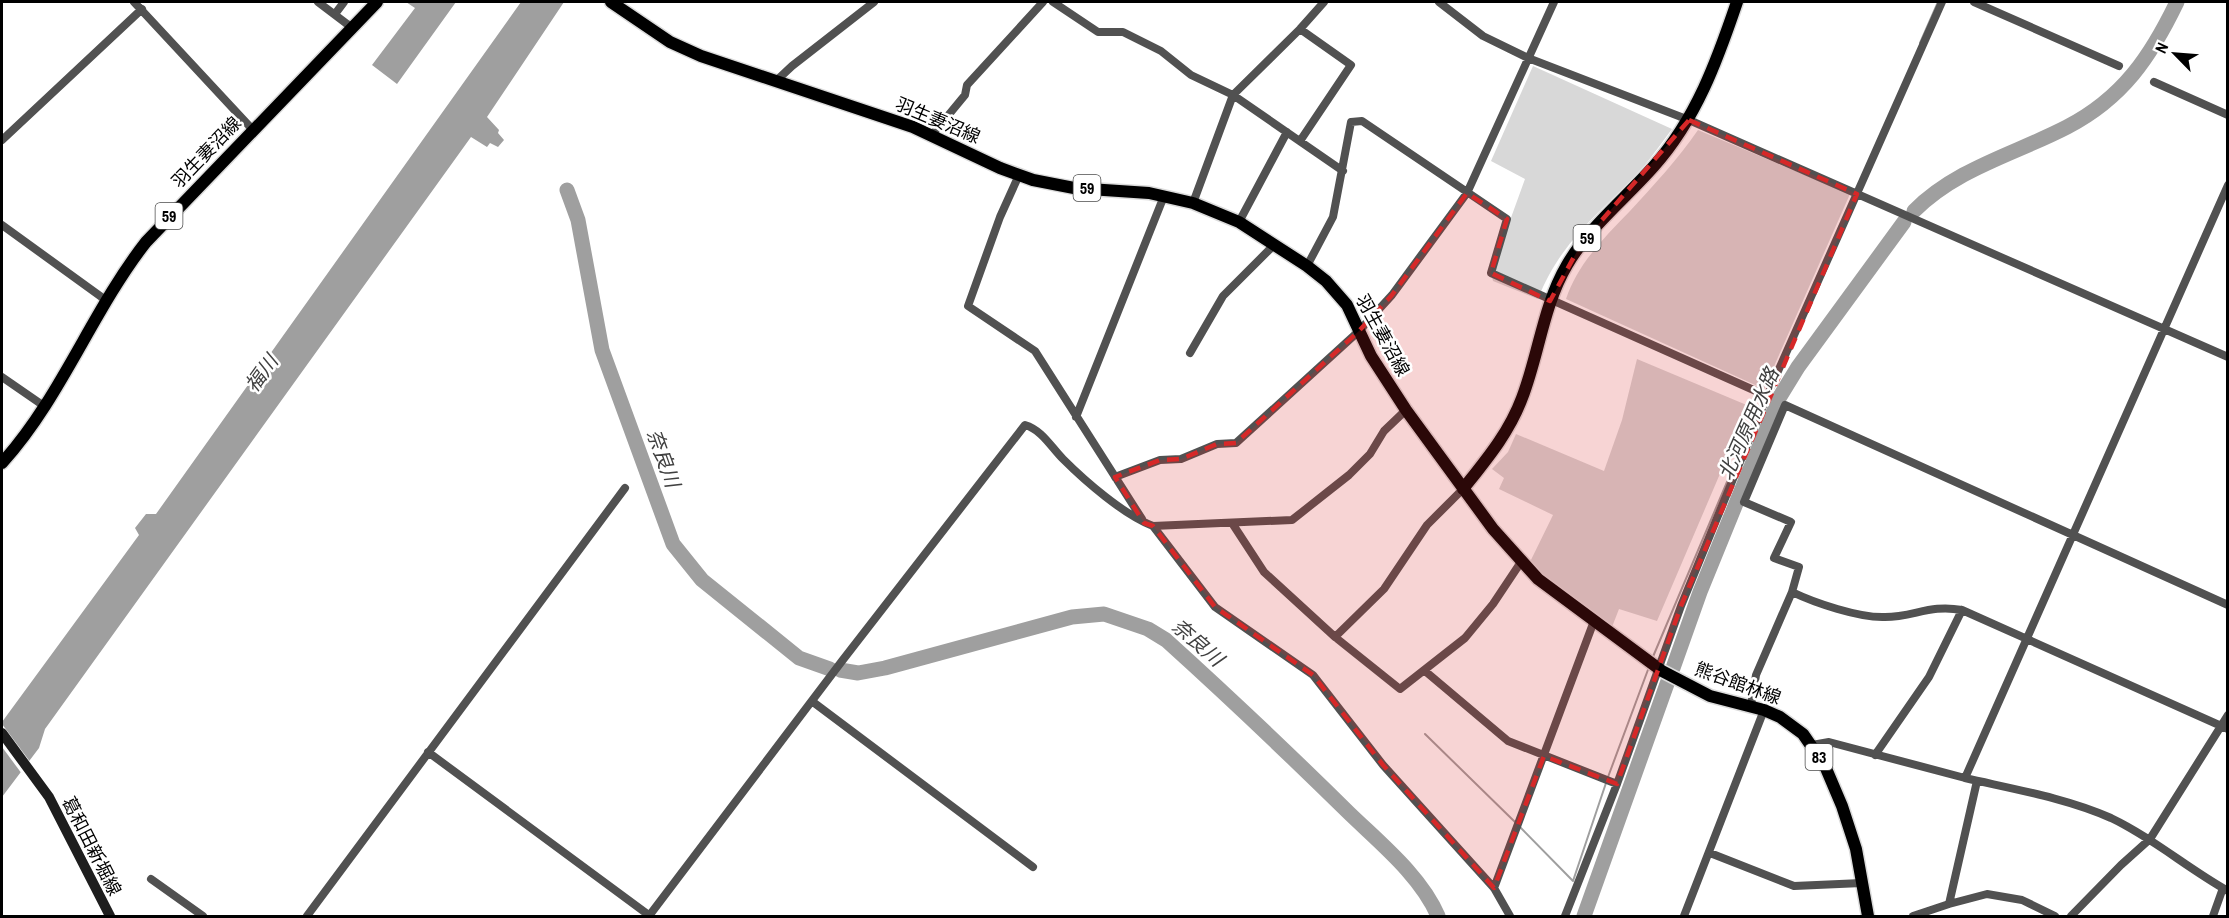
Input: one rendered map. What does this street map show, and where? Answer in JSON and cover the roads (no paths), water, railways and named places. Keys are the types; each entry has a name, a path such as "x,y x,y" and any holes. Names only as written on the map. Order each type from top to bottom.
{"main road":[{"name":"羽生妻沼線","path":"2,463 44,406 134,257 157,230 377,2"},
{"name":"羽生妻沼線","path":"613,2 683,49 932,135 1019,175 1057,186 1164,196 1194,204 1239,222 1307,266 1339,295 1379,369 1463,489"},
{"name":"59","path":"1463,489 1500,441 1515,414 1529,377 1558,280 1581,244 1655,165 1689,120 1718,59 1737,2"},
{"name":"熊谷館林線","path":"1463,489 1521,562 1552,590 1594,621 1661,670 1710,696 1764,710 1792,725 1812,745 1825,766 1842,806 1856,849 1868,916"},
{"name":"葛和田新堀線","path":"2,734 45,790 110,916"}],"street":[{"path":"134,2 253,130"},
{"path":"318,2 351,27"},
{"path":"335,14 344,2"},
{"path":"776,81 874,2"},
{"path":"932,135 965,95 967,85 1043,2"},
{"path":"1053,2 1098,32 1123,32 1161,51 1191,75 1233,95 1344,171"},
{"path":"1194,204 1233,95 1324,2"},
{"path":"1439,2 1483,36 1528,58 1689,120 2228,357"},
{"path":"1115,477 1160,459 1181,459 1217,444 1236,443 1359,331 1392,295 1467,193 1554,2"},
{"path":"1565,916 1661,670 1681,606 1767,396 1942,2"},
{"path":"1974,2 2119,66"},
{"path":"2,140 142,9"},
{"path":"1300,29 1351,65 1300,141"},
{"path":"2154,82 2228,115"},
{"path":"1307,266 1333,217 1344,171 1351,122 1362,121 1507,219 1491,273 1767,396"},
{"path":"1239,222 1287,132"},
{"path":"1019,175 1000,218 968,306 1035,351 1144,523"},
{"path":"1965,778 2228,185"},
{"path":"1076,417 1164,196"},
{"path":"2,225 107,301"},
{"path":"1191,353 1223,296 1275,244"},
{"path":"2,377 44,406"},
{"path":"1751,706 1756,675 1792,592 1799,567 1774,558 1791,522 1744,502 1785,405 2072,537 2228,605"},
{"path":"428,752 649,916 842,661 1026,425 1035,428 1063,459 1144,523 1153,526 1232,523 1292,520 1349,475 1370,454 1384,431 1406,410"},
{"path":"307,916 626,488"},
{"path":"1335,637 1384,589 1427,525 1463,489"},
{"path":"1232,523 1264,572 1335,637 1400,689 1465,638 1493,604 1521,562"},
{"path":"1153,526 1215,607 1313,675 1383,765 1494,888 1510,916"},
{"path":"1792,592 1816,604 1884,617 1941,606 1962,610 2224,728"},
{"path":"1875,755 1929,676 1962,610"},
{"path":"1494,888 1594,621"},
{"path":"1425,670 1508,741 1617,784"},
{"path":"813,702 1033,867"},
{"path":"1684,916 1764,710"},
{"path":"2071,916 2150,839 2224,728 2228,715"},
{"path":"1812,745 1829,742 2074,805 2110,818 2150,839 2225,890 2213,916"},
{"path":"1949,904 1977,781"},
{"path":"1710,853 1794,886 1862,883"},
{"path":"152,879 203,916"},
{"path":"1913,916 1987,894 2022,900 2055,916"}],"water":[{"path":"406,2 456,2 397,84 372,65 415,8"},
{"name":"福川","path":"521,2 564,2 487,117 499,130 498,133 504,140 498,147 490,143 487,147 471,137 45,729 39,748 2,797 2,722 139,535 135,528 146,514 156,514"}],"waterway":[{"path":"1920,43 1938,2"},
{"name":"北河原用水路","path":"1914,211 1931,196 1968,173 2067,127 2104,103 2120,89 2146,58 2177,2"},
{"name":"奈良川","path":"567,190 578,220 602,350 673,544 702,580 799,658 830,669"},
{"name":"北河原用水路","path":"1673,668 1700,592 1779,398 1798,367 1904,222"},
{"path":"1652,659 1749,430"},
{"name":"奈良川","path":"840,670 858,673 885,668 1072,617 1104,614 1148,629 1166,640 1189,661 1386,848 1421,887 1438,916"},
{"path":"1608,777 1649,667"},
{"name":"北河原用水路","path":"1584,916 1668,681"},
{"path":"1425,734 1515,822"},
{"path":"1519,826 1573,881 1606,783"}]}
